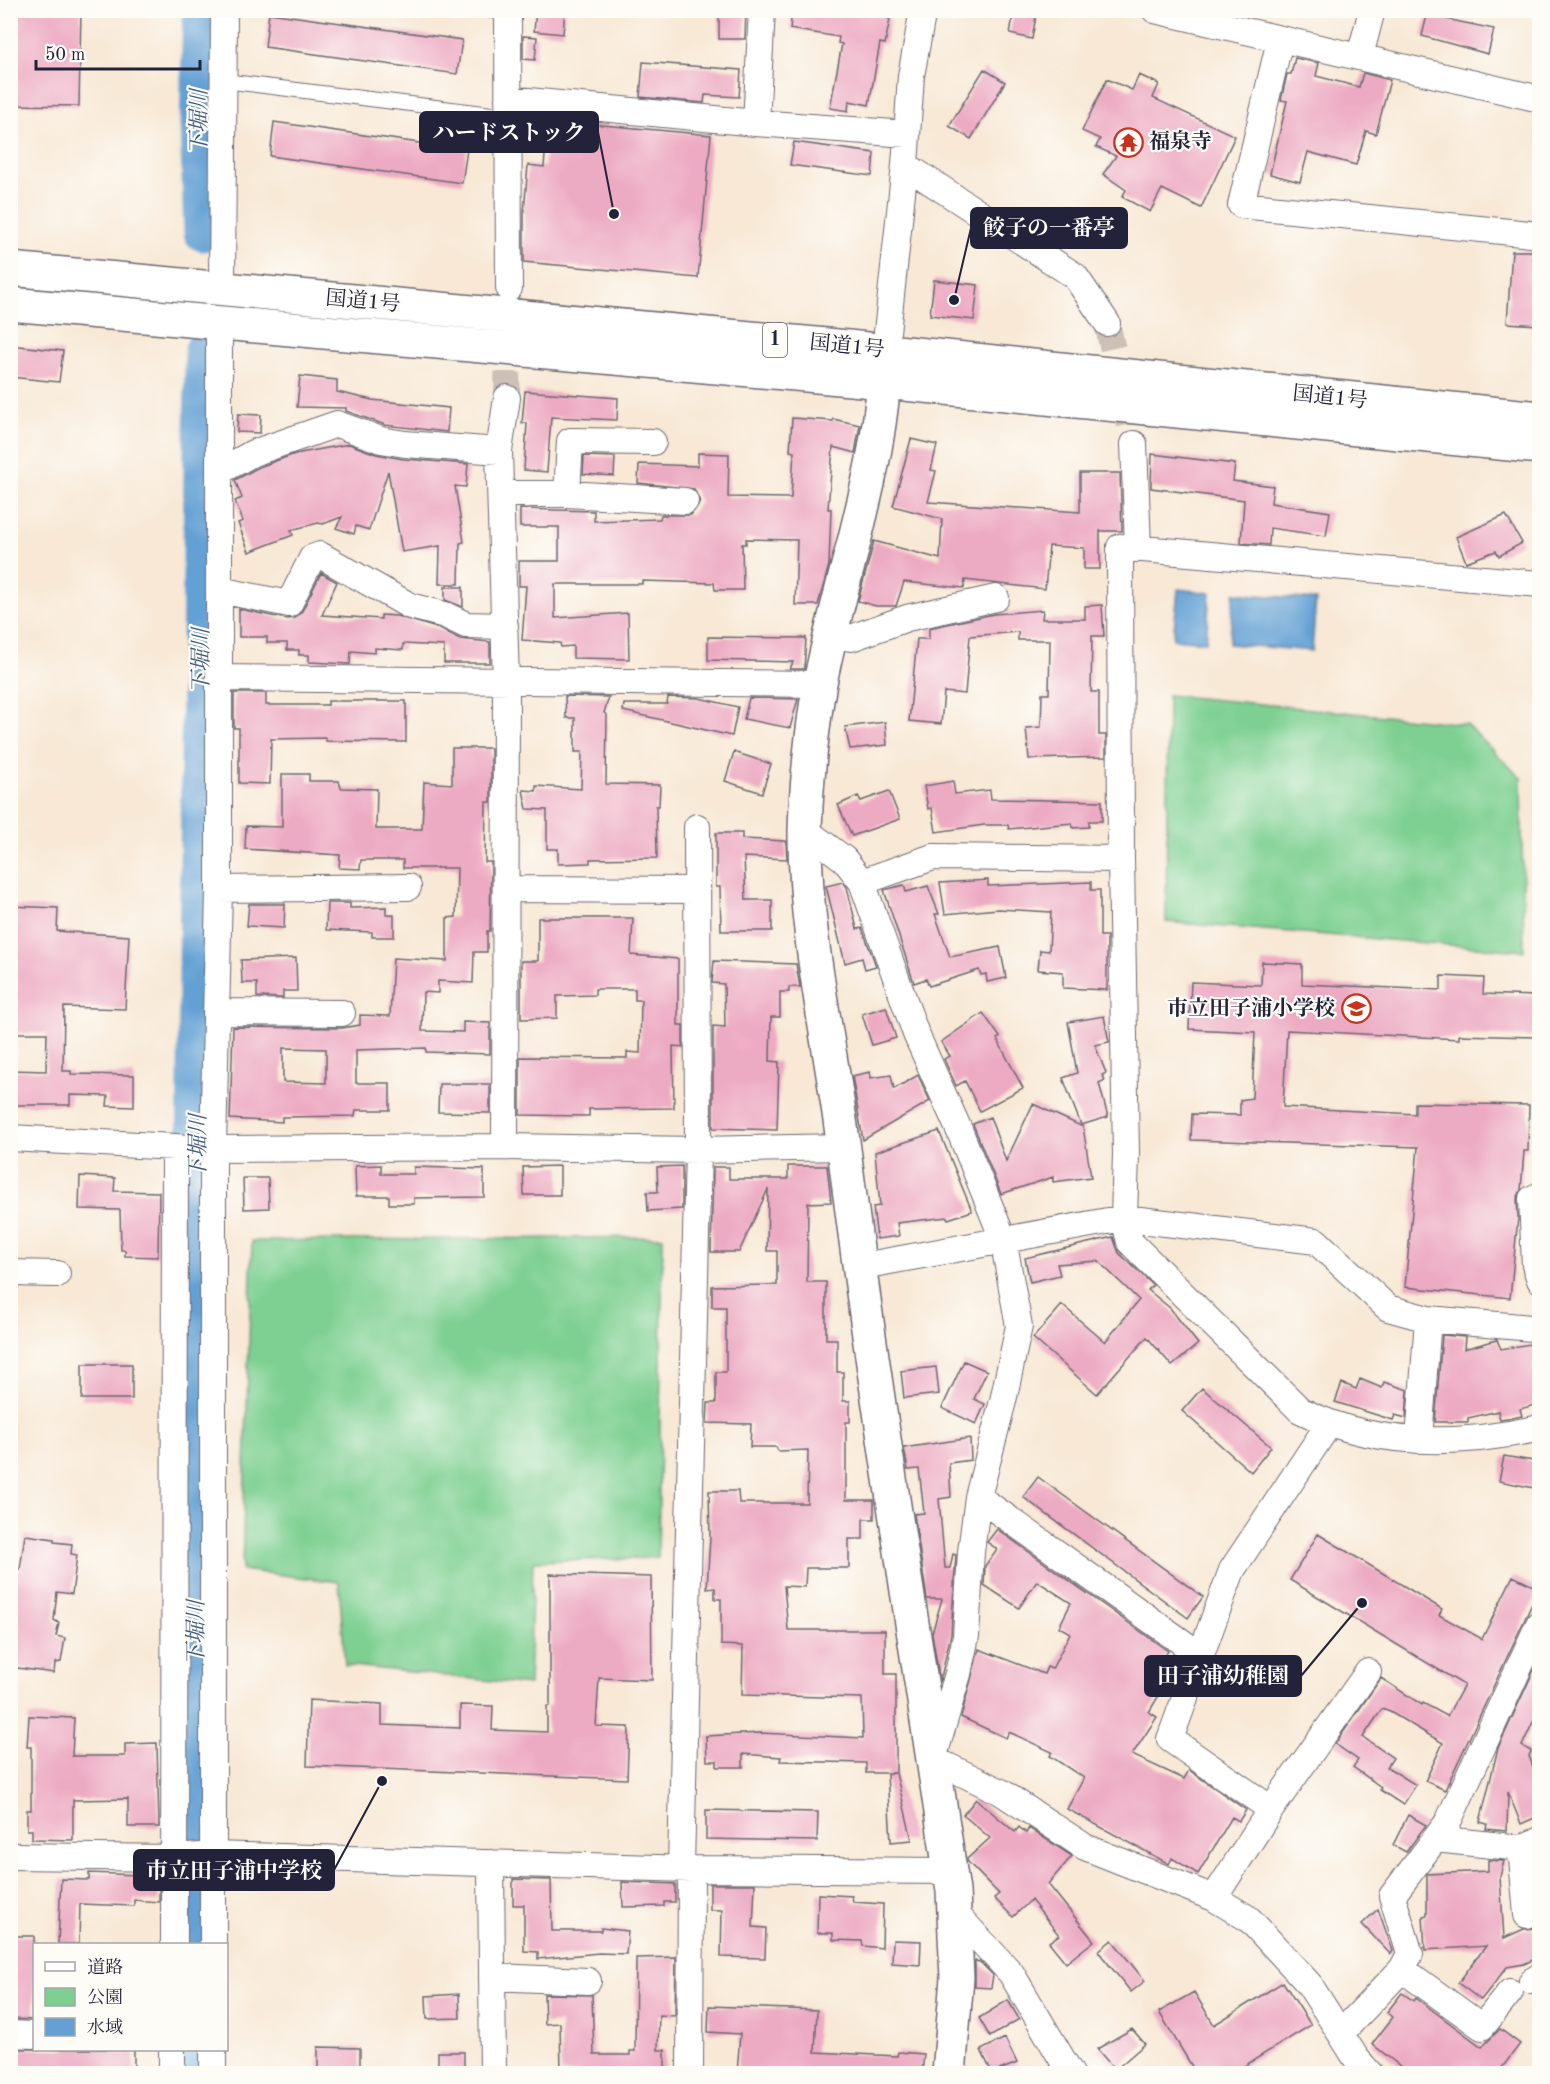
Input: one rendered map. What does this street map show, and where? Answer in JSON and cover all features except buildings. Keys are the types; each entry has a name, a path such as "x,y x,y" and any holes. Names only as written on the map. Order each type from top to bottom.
{"main road":[{"name":"国道1号","path":"10,268 222,288 885,366 1539,447"},
{"name":"国道1号","path":"10,304 219,324 885,366 1539,418"},
{"path":"885,366 865,491 820,684 805,830 808,901 844,1147 857,1267 950,1871 957,1978 949,2073"}],"street":[{"path":"222,288 224,10"},
{"path":"756,123 762,10"},
{"path":"885,366 905,165 911,76 923,10"},
{"path":"1155,10 1539,99"},
{"path":"1360,56 1372,10"},
{"path":"501,12 508,107 509,288"},
{"path":"1280,40 1241,205 1539,235"},
{"path":"508,107 907,134"},
{"path":"905,165 1075,276 1107,323"},
{"path":"213,1943 212,1149 218,1012 219,324"},
{"path":"505,1147 506,682 500,451 507,398"},
{"path":"219,472 253,453 337,424 381,440 405,444 500,451"},
{"path":"567,494 570,441 653,442"},
{"path":"1134,444 1138,547"},
{"path":"501,494 567,494 685,501"},
{"path":"1539,584 1120,547 1121,858 1126,1154 1124,1218 1130,1242 1300,1410 1329,1424 1381,1438 1419,1440 1495,1438 1539,1428"},
{"path":"219,590 290,604 312,558 320,555 410,606 445,615 466,625 505,626"},
{"path":"832,635 851,638 907,618 996,598"},
{"path":"219,678 820,684"},
{"path":"690,2073 686,1868 698,1150 697,827"},
{"path":"805,830 844,860 862,882 916,1034 960,1132 1003,1239 1019,1326 1003,1401 978,1497 971,1551 966,1636 958,1674 933,1759 1001,1792 1085,1847 1214,1898 1249,1919 1309,1984 1356,2058 1370,2073"},
{"path":"862,882 933,857 1121,858"},
{"path":"219,889 408,887"},
{"path":"507,889 697,890"},
{"path":"218,1012 342,1012"},
{"path":"10,1138 176,1149 505,1147 698,1150 844,1147"},
{"path":"174,1943 177,1858 176,1149"},
{"path":"1538,1270 1532,1199 1539,1195"},
{"path":"857,1267 1124,1218 1316,1241 1388,1308 1428,1319 1532,1328 1539,1326"},
{"path":"10,1274 57,1274"},
{"path":"1419,1440 1428,1319"},
{"path":"1271,1809 1170,1739 1232,1570 1329,1424"},
{"path":"978,1497 1200,1655"},
{"path":"1341,2032 1402,1969 1410,1953 1392,1896 1448,1822 1539,1624"},
{"path":"1214,1898 1271,1809 1368,1672"},
{"path":"1435,1839 1530,1844 1527,1915"},
{"path":"10,1856 177,1858 212,1855 686,1868 950,1871"},
{"path":"491,1863 493,2073"},
{"path":"954,1912 1011,1973 1071,2073"},
{"path":"1402,1969 1482,2027 1527,1983"},
{"path":"492,1977 588,1981"},
{"path":"10,2034 33,2035"},
{"path":"172,2051 172,2073"},
{"path":"213,2051 213,2073"}],"lane":[{"path":"224,81 508,107"}],"green space":[{"path":"1168,695 1466,724 1521,778 1524,951 1166,922"},
{"path":"663,1237 658,1558 533,1561 529,1685 345,1665 339,1582 242,1570 252,1241"}],"water":[{"path":"1178,589 1210,593 1206,642 1173,639"},
{"path":"1234,593 1316,600 1312,651 1229,644"}],"waterway":[{"name":"下堀川","path":"202,10 199,124 203,232"},
{"name":"下堀川","path":"195,1943 196,1181 204,350"},
{"name":"下堀川","path":"195,2051 195,2074"}],"tunnel":[{"path":"1107,323 1134,444"},
{"path":"507,398 508,330"}],"place":[{"name":"福泉寺","path":"1128,142"},
{"name":"ハードストック","path":"614,214"},
{"name":"餃子の一番亭","path":"954,300"},
{"name":"市立田子浦小学校","path":"1356,1009"},
{"name":"田子浦幼稚園","path":"1362,1603"},
{"name":"市立田子浦中学校","path":"382,1781"}]}
